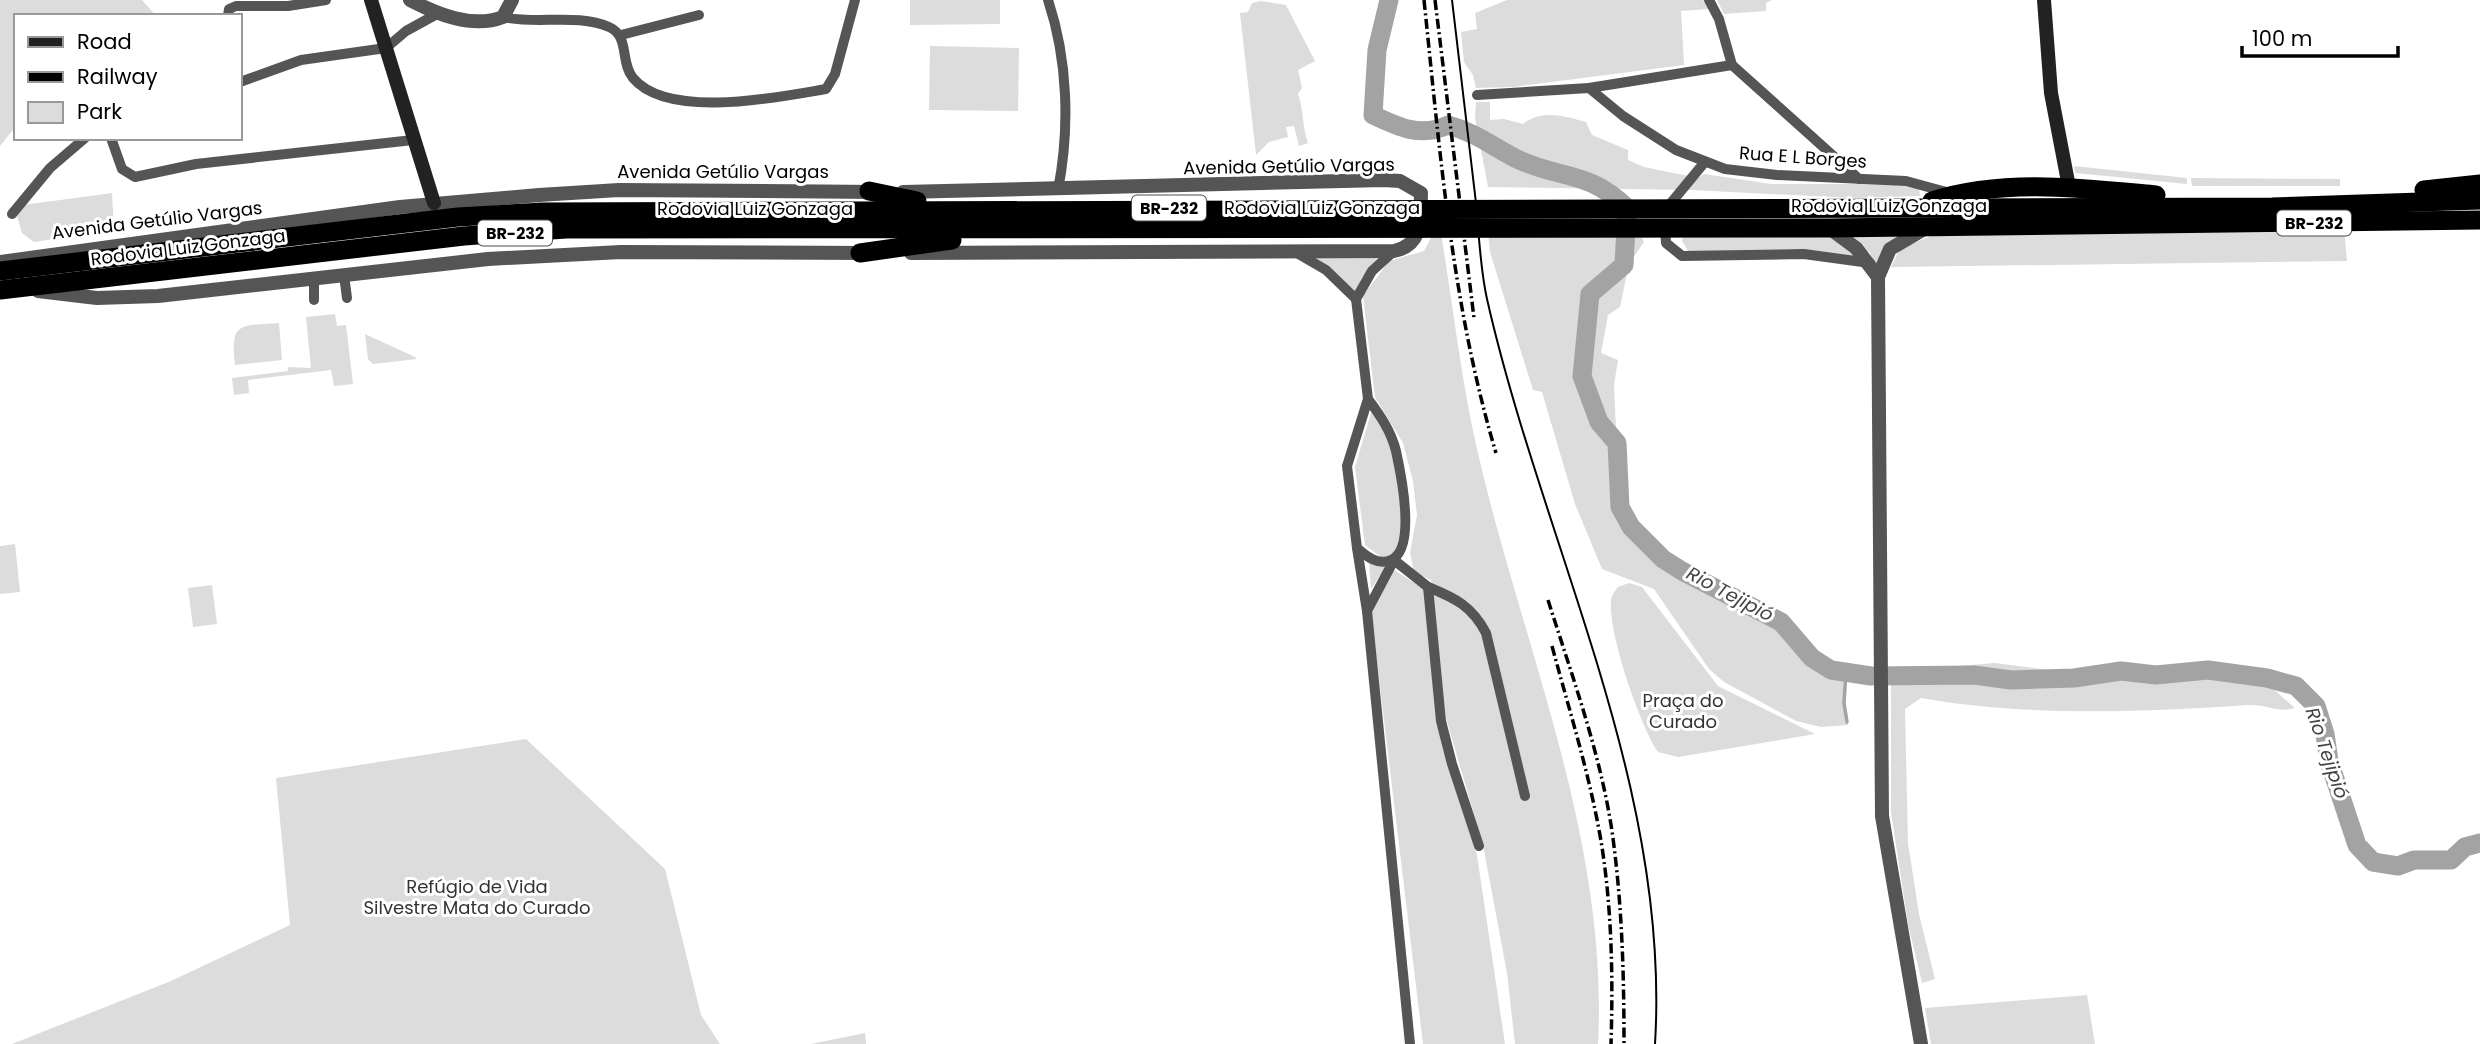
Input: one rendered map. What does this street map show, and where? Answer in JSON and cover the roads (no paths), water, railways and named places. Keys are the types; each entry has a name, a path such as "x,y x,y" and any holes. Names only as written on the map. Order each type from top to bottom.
{"highway":[{"path":"2340,204 2362,198 2480,184"},
{"path":"1909,208 1953,194 2069,187 2272,206"},
{"path":"869,191 959,209"},
{"name":"Rodovia Luiz Gonzaga","path":"0,271 458,217 542,212 959,209 1379,218 1705,217 1909,208 2272,206 2480,200"},
{"name":"Rodovia Luiz Gonzaga","path":"1705,217 1829,228 2480,220"},
{"name":"Rodovia Luiz Gonzaga","path":"8,289 464,236 566,229 1017,231 1379,218"},
{"path":"860,253 1017,231"}],"main road":[{"path":"371,0 413,141 435,203"},
{"path":"2044,0 2051,93 2069,187"}],"street":[{"path":"228,12 326,0"},
{"path":"410,0 437,14 472,21 503,17 525,21 563,19 603,25 621,35 699,15"},
{"path":"503,17 512,0"},
{"path":"621,35 634,79 663,94 713,104 813,91 825,89 835,74 855,0"},
{"path":"1048,0 1061,52 1066,116 1058,190"},
{"path":"1709,0 1718,19 1732,65 1859,179"},
{"path":"242,81 300,60 386,48 406,31 437,14"},
{"path":"1477,95 1589,88 1732,65"},
{"name":"Rua E L Borges","path":"1589,88 1648,133 1704,163 1747,172 1906,181 1953,194"},
{"path":"12,214 50,167 83,140"},
{"path":"112,140 122,169 130,176 196,164 413,141"},
{"path":"1704,163 1666,209 1666,243 1677,254 1693,257 1804,254 1870,263"},
{"name":"Avenida Getúlio Vargas","path":"0,261 435,203 619,190 1058,190 1400,181 1421,193 1420,223 1416,240 1410,247 1394,251"},
{"path":"1921,1044 1882,817 1879,645 1881,361 1878,277 1890,250 1930,226"},
{"path":"1829,228 1870,263 1878,277"},
{"path":"8,289 123,298 488,259 621,252 1394,251"},
{"path":"1394,251 1371,271 1356,299 1368,399 1347,466 1367,611 1410,1044"},
{"path":"1295,252 1326,270 1356,299"},
{"path":"344,275 347,298"},
{"path":"314,278 314,300"},
{"path":"1367,611 1399,553 1406,530 1396,450 1387,425 1368,399"},
{"path":"1357,548 1376,561 1394,560 1428,587 1463,602 1477,615 1486,633 1525,796"},
{"path":"1428,587 1441,721 1479,846"}],"waterway":[{"name":"Rio Tejipió","path":"1389,0 1377,50 1373,115 1419,131 1448,125 1457,128 1531,165 1599,187 1627,208 1624,265 1590,294 1582,376 1599,422 1617,443 1620,507 1631,527 1663,559 1781,622 1812,658 1831,670 1871,676 1974,675 2011,680 2074,678 2121,671 2156,675 2208,670 2267,678 2296,686 2316,706 2325,734 2329,761 2357,845 2373,862 2398,866 2414,860 2451,860 2465,847 2480,843"},
{"path":"1846,672 1844,703 1847,722"}],"tram line":[{"path":"1452,0 1487,299 1511,391 1598,667 1624,759 1643,853 1655,947 1655,1044"}],"railway":[{"path":"1424,0 1442,171 1458,285 1468,342 1496,453"},
{"path":"1435,0 1474,318"},
{"path":"1548,600 1593,743 1612,831 1622,937 1624,1044"},
{"path":"1552,646 1586,771 1602,847 1611,945 1611,1044"}],"park label":[{"name":"Praça do Curado","path":"1683,710"},
{"name":"Refúgio de Vida Silvestre Mata do Curado","path":"477,896"}]}
